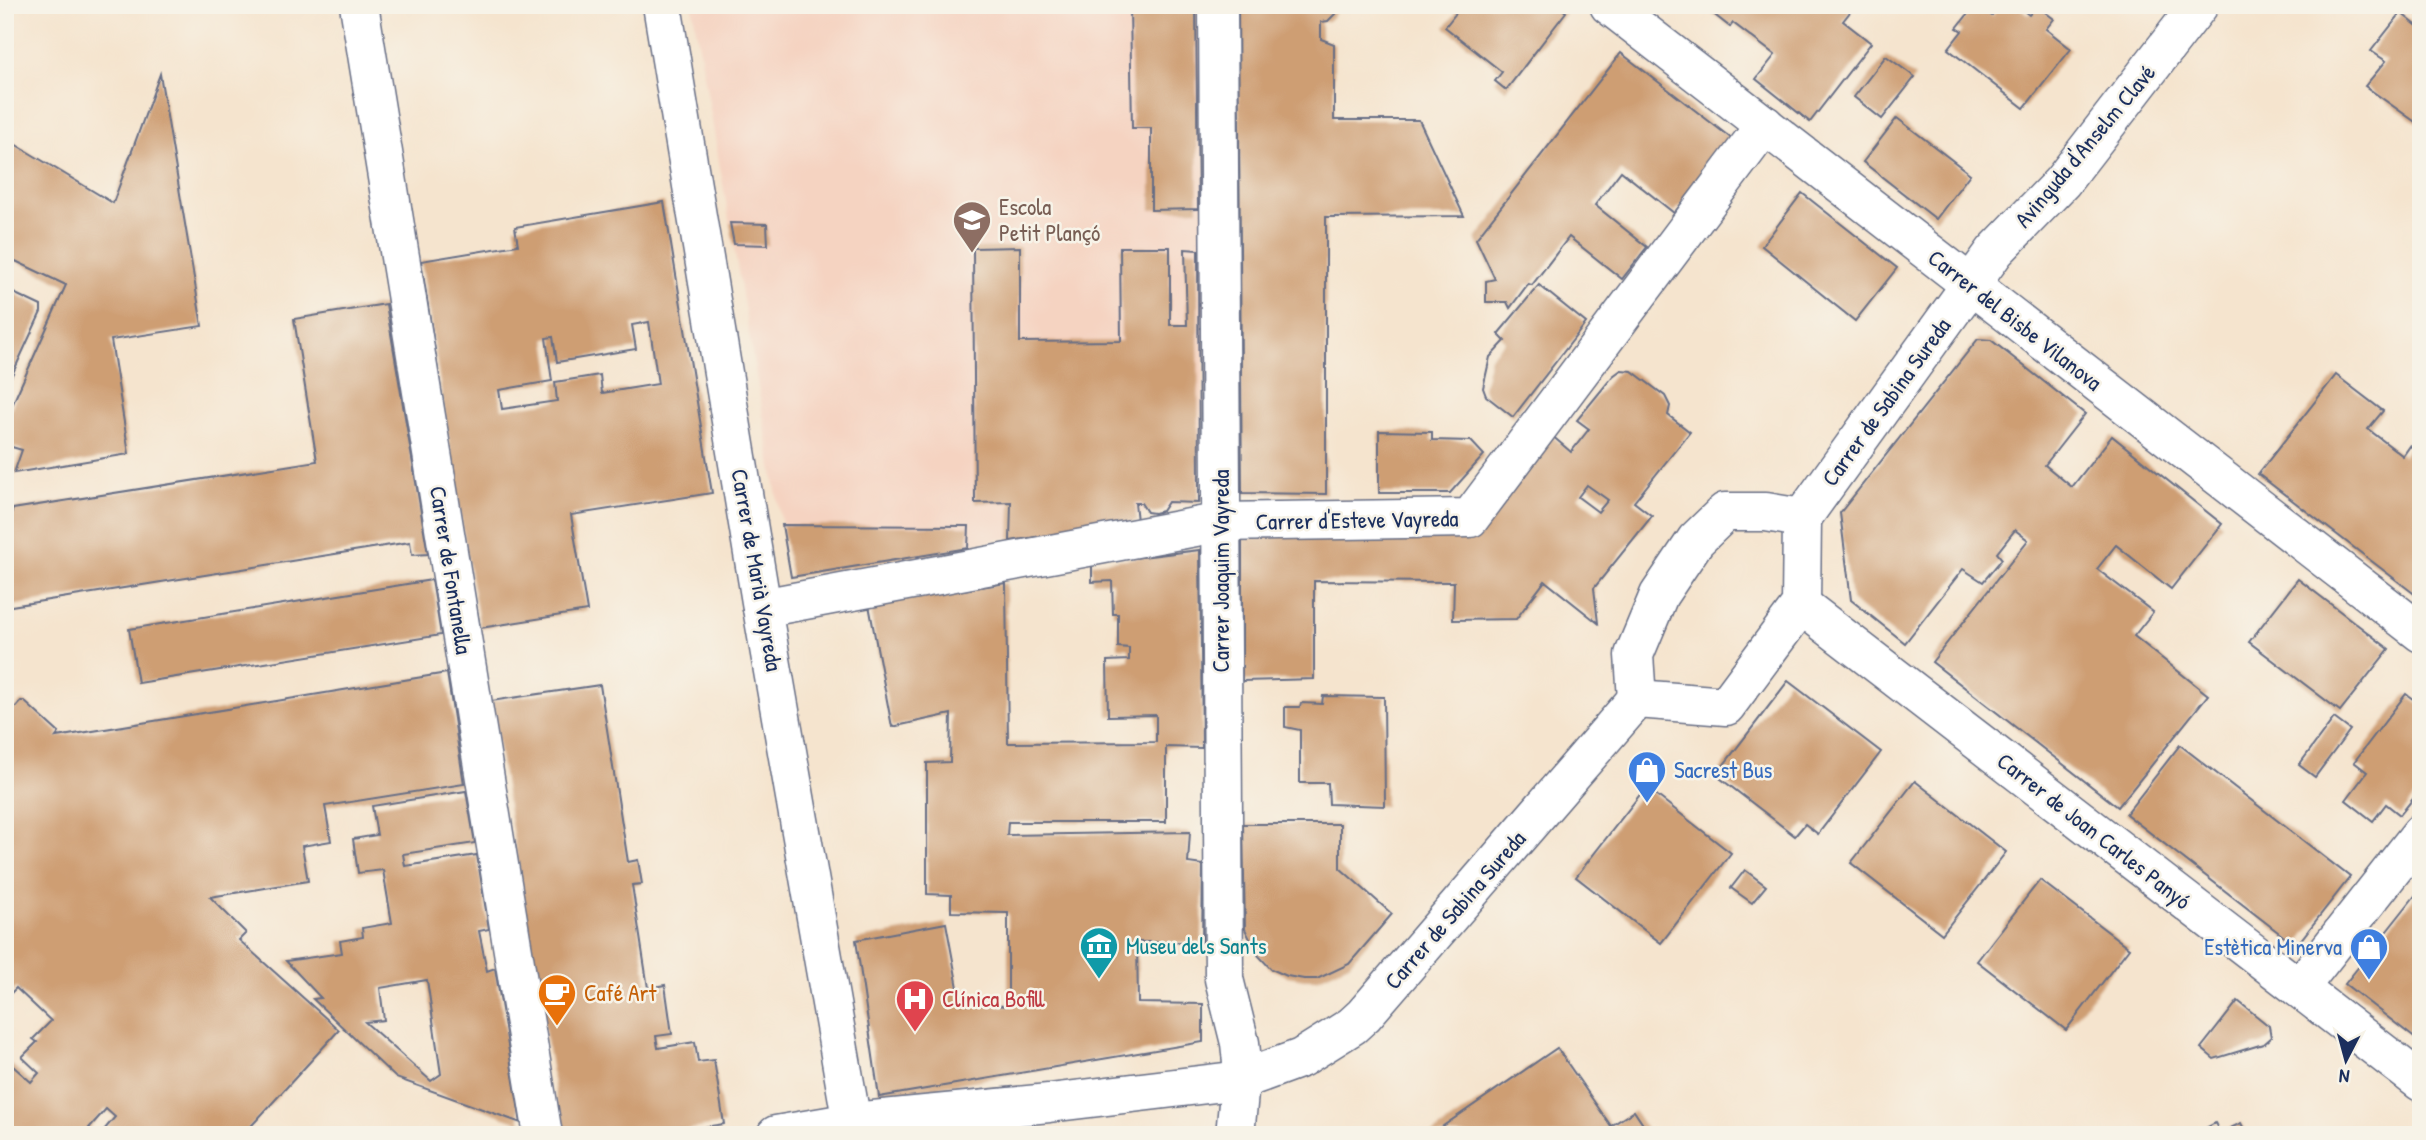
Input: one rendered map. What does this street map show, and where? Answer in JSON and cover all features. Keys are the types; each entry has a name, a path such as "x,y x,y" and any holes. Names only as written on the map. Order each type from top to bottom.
{"street":[{"name":"Carrer de Fontanella","path":"359,5 543,1135"},
{"name":"Carrer de Marià Vayreda","path":"662,5 762,608 853,1128"},
{"name":"Carrer Joaquim Vayreda","path":"1218,5 1224,979 1240,1043 1241,1080 1235,1135"},
{"name":"Carrer del Bisbe Vilanova","path":"1609,5 2421,634"},
{"name":"Avinguda d'Anselm Clavé","path":"1970,285 1995,251 2062,182 2199,5"},
{"name":"Carrer d'Esteve Vayreda","path":"762,608 1222,522 1470,518 1765,125"},
{"name":"Carrer de Sabina Sureda","path":"1802,518 1970,285"},
{"path":"1726,512 1766,512 1802,518 1801,606 1726,706 1637,699 1634,654 1660,596 1696,540 1726,512"},
{"name":"Carrer de Joan Carles Panyó","path":"1801,606 2421,1082"},
{"name":"Carrer de Sabina Sureda","path":"776,1135 1241,1080 1301,1058 1352,1026 1364,1015 1637,699"},
{"path":"2299,988 2421,833"}],"shaded area":[{"name":"Escola Petit Plançó","path":"692,5 1218,5 1199,503 791,577"}],"building":[{"path":"1130,5 1196,5 1198,209 1151,210 1151,128 1132,128"},
{"path":"1238,5 1336,5 1335,14 1328,21 1321,22 1321,39 1334,44 1334,120 1419,120 1464,216 1326,217 1326,494 1242,493"},
{"path":"1445,5 1558,5 1566,12 1506,90 1495,81 1502,72 1445,27 1456,13"},
{"path":"1702,5 1852,5 1843,21 1871,43 1810,122 1756,79 1775,55 1733,23 1730,27"},
{"path":"1975,5 1992,16 2000,5 2016,5 2029,15 2037,6 2054,19 2046,29 2071,49 2024,108 1948,49 1962,31 1957,28"},
{"path":"2401,13 2421,29 2421,126 2365,86 2386,61 2371,51"},
{"path":"1621,53 1732,139 1674,213 1621,171 1595,205 1647,247 1622,279 1569,237 1532,285 1528,284 1510,308 1507,302 1486,302 1486,281 1495,279 1476,239"},
{"path":"1886,56 1915,77 1882,119 1854,97"},
{"path":"160,74 202,326 111,340 129,454 14,473 22,450 5,445 5,421 66,285 5,256 5,145 8,140 113,203"},
{"path":"1897,118 1970,174 1936,219 1863,162"},
{"path":"1802,193 1897,268 1855,321 1762,246"},
{"path":"664,202 712,493 571,515 587,611 480,628 421,261 518,245 515,227","holes":["649,322 658,384 602,393 600,375 555,382 557,401 502,409 499,390 552,381 546,338 553,337 557,362 636,349 632,325"]},
{"path":"730,223 767,224 768,245 734,244"},
{"path":"1020,247 1020,342 1121,341 1120,247 1170,247 1170,325 1187,325 1185,249 1198,250 1199,503 1168,502 1162,511 1154,513 1147,512 1141,503 1135,503 1137,521 1010,541 1011,502 975,503 973,248"},
{"path":"1539,285 1586,323 1513,417 1486,396 1483,388 1490,357 1505,341 1498,334"},
{"path":"5,289 41,306 41,312 5,390"},
{"path":"386,304 428,554 412,555 410,542 5,607 5,531 13,509 317,461 294,319"},
{"path":"1978,339 1991,340 2085,414 2045,465 2072,487 2112,436 2222,524 2171,589 2116,545 2097,569 2153,612 2134,636 2208,695 2118,807 1932,662 2028,540 2015,530 1997,553 2002,559 1983,582 1963,569 1905,643 1851,600 1840,513"},
{"path":"1621,370 1632,371 1665,396 1670,406 1668,415 1690,432 1634,502 1652,516 1594,588 1598,623 1545,581 1516,619 1453,620 1454,582 1314,581 1314,679 1242,681 1242,534 1454,534 1550,434 1571,452 1589,429 1577,420","holes":["1587,485 1608,500 1598,512 1578,497"]},
{"path":"2336,375 2383,411 2368,429 2403,456 2410,446 2421,455 2421,599 2258,474"},
{"path":"1379,431 1432,432 1432,440 1471,441 1484,455 1450,493 1379,493"},
{"path":"782,525 969,526 968,548 791,577"},
{"path":"1200,550 1202,748 1166,747 1166,822 1008,822 1007,835 1190,832 1188,863 1203,865 1202,942 1137,942 1138,1003 1203,1004 1203,1042 879,1097 856,940 946,923 961,1004 1008,1006 1008,913 951,912 951,895 927,894 927,763 950,762 951,714 892,727 869,605 1006,583 1008,743 1156,742 1156,715 1108,716 1107,661 1129,660 1129,648 1118,647 1118,614 1113,614 1112,581 1092,582 1092,563"},
{"path":"2298,579 2389,649 2340,711 2249,642"},
{"path":"432,580 441,635 138,683 129,629"},
{"path":"447,673 464,784 325,806 331,841 302,846 308,881 210,897 246,933 239,940 339,1030 243,1135 109,1135 104,1130 115,1117 106,1109 89,1128 97,1135 5,1135 5,1059 31,1082 39,1073 22,1057 37,1042 33,1039 51,1021 16,988 5,999 5,719 21,701 59,733 56,737"},
{"path":"1788,681 1881,752 1818,834 1805,824 1795,836 1716,775"},
{"path":"600,685 628,862 638,860 642,884 632,885 648,988 665,985 672,1034 656,1036 658,1048 695,1042 698,1062 714,1060 724,1124 652,1135 562,1135 491,701"},
{"path":"2406,694 2421,705 2421,789 2400,815 2386,804 2373,821 2346,800 2367,772 2354,762"},
{"path":"1323,696 1384,697 1385,806 1329,804 1328,783 1300,783 1300,730 1285,727 1285,707 1300,707 1301,703 1322,704"},
{"path":"2334,718 2350,730 2315,777 2299,765"},
{"path":"2180,745 2350,877 2296,946 2126,814"},
{"path":"1915,781 2006,852 1942,934 1851,863"},
{"path":"1646,787 1731,853 1661,943 1576,877"},
{"path":"466,791 475,843 403,854 405,866 477,855 489,929 479,931 487,971 495,968 521,1123 396,1078 313,999 321,998 286,961 342,953 340,941 363,937 362,928 392,923 383,870 358,873 353,839 377,835 372,806","holes":["427,980 441,1074 431,1081 365,1022 384,1020 380,988"]},
{"path":"1243,824 1340,824 1340,868 1392,914 1349,964 1317,979 1304,979 1271,969 1258,955 1245,929"},
{"path":"1745,870 1766,886 1752,903 1731,888"},
{"path":"2040,880 2129,948 2066,1030 1977,961"},
{"path":"2421,888 2421,1043 2345,984"},
{"path":"2238,1001 2269,1026 2271,1037 2263,1044 2214,1059 2201,1048"},
{"path":"1557,1048 1611,1126 1634,1111 1650,1135 1430,1135"},
{"path":"2215,1123 2220,1133 2241,1123 2247,1135 2193,1135"}],"place":[{"name":"Escola Petit Plançó","path":"972,254"},
{"name":"Sacrest Bus","path":"1647,804"},
{"name":"Museu dels Sants","path":"1099,980"},
{"name":"Estètica Minerva","path":"2369,981"},
{"name":"Café Art","path":"557,1027"},
{"name":"Clínica Bofill","path":"915,1033"}]}
